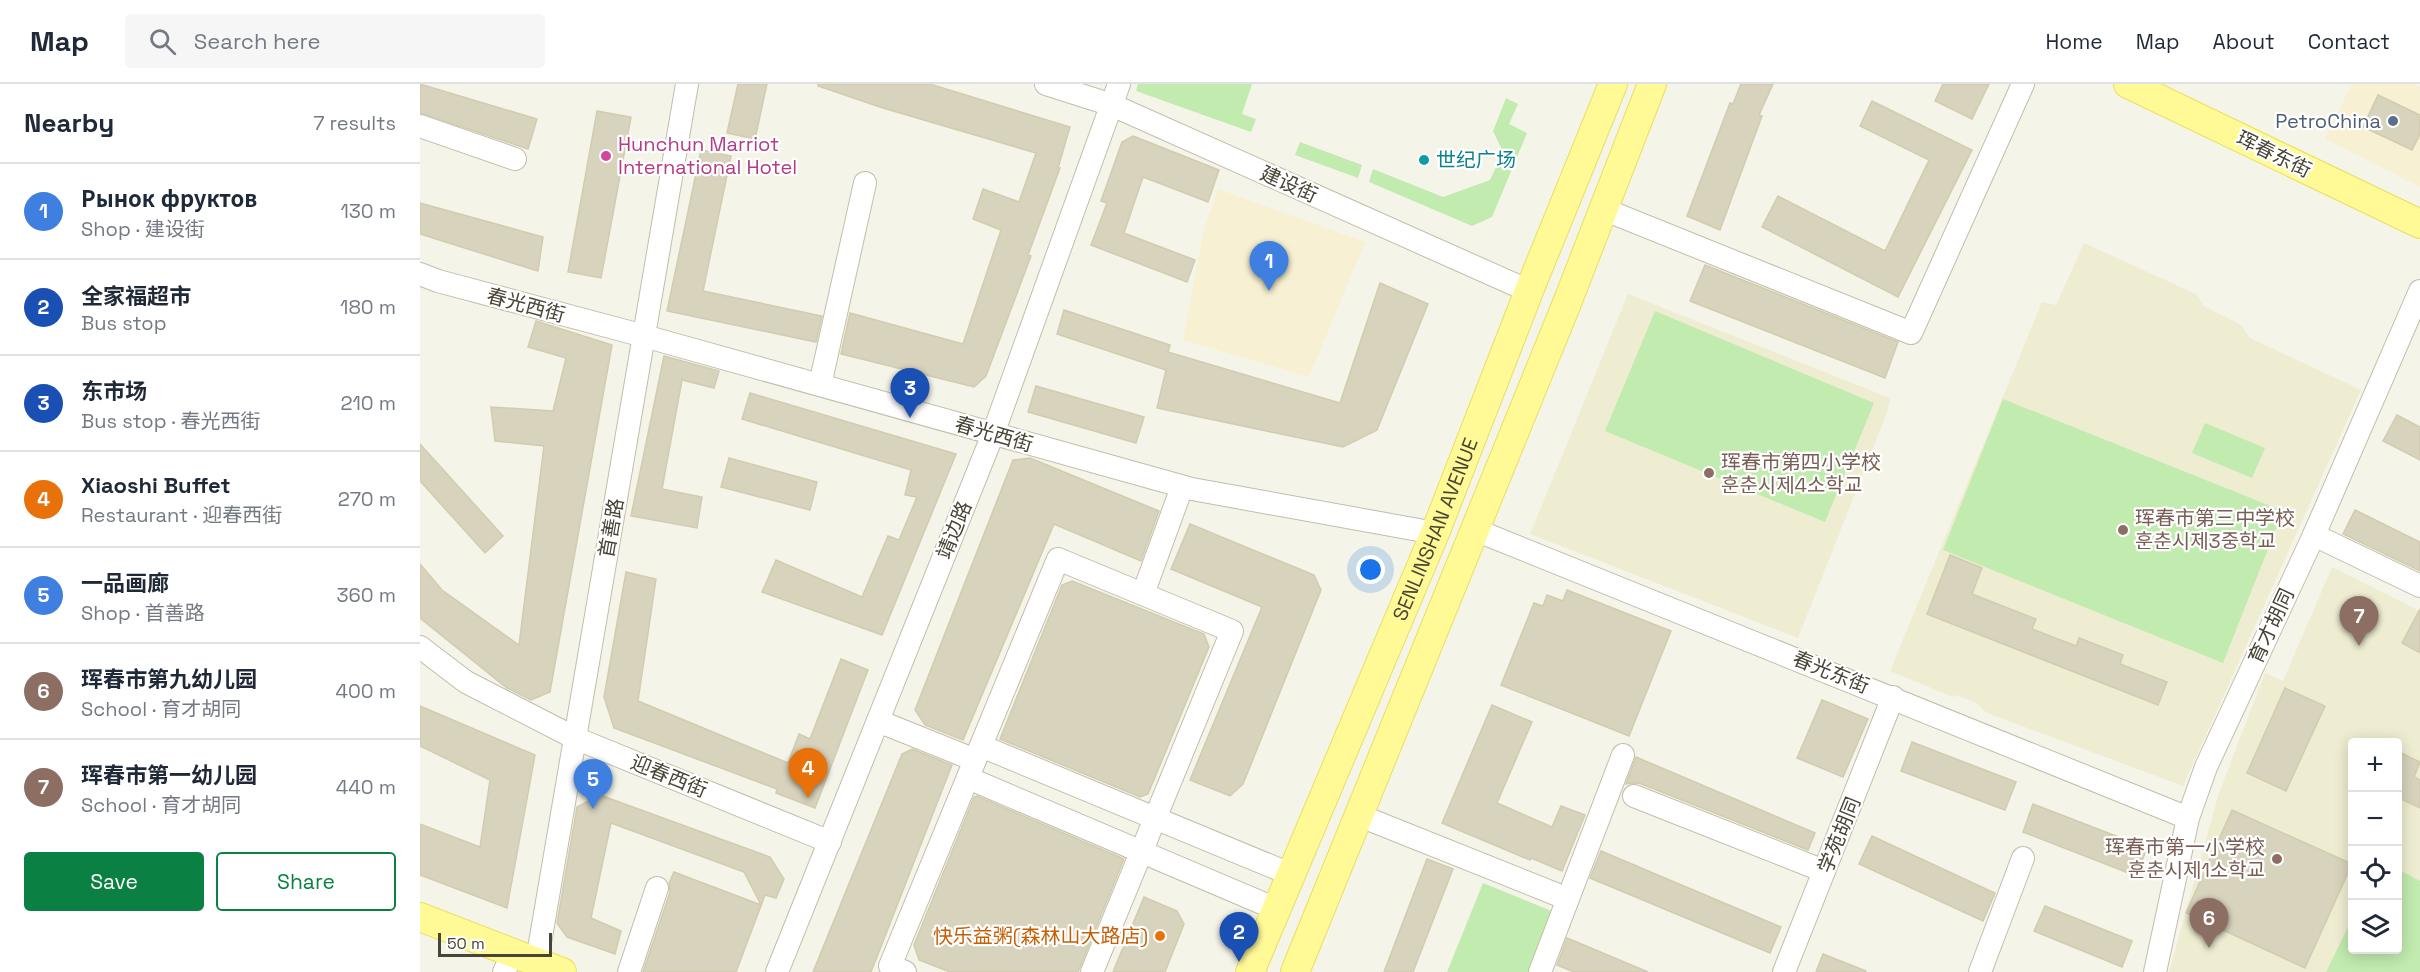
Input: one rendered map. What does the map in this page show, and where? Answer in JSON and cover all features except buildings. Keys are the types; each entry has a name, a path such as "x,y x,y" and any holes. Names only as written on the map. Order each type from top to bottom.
{"main road":[{"name":"SENLINSHAN AVENUE","path":"1250,972 1435,533 1529,291 1613,84"},
{"name":"SENLINSHAN AVENUE","path":"1295,972 1652,84"},
{"name":"珲春东街","path":"2128,84 2420,224"},
{"path":"420,917 526,970"},
{"path":"420,935 526,970"}],"street":[{"name":"首善路","path":"526,970 575,738 687,84"},
{"name":"建设街","path":"1046,84 1116,95 1529,291"},
{"path":"1603,209 1911,333 2023,84"},
{"name":"靖边路","path":"777,972 993,434 1116,95"},
{"path":"420,126 515,159"},
{"path":"820,385 865,183"},
{"name":"春光西街","path":"420,274 438,281 644,336 1182,487 1435,533"},
{"name":"育才胡同","path":"2155,972 2188,818 2206,767 2314,534 2420,291"},
{"path":"1143,594 1182,487"},
{"name":"春光东街","path":"1473,530 1893,697 2188,818"},
{"path":"2314,534 2420,586"},
{"path":"905,972 890,966 1058,559 1233,631 1092,972"},
{"name":"迎春西街","path":"420,648 466,682 575,738 830,842"},
{"name":"学苑胡同","path":"1784,972 1893,697"},
{"path":"878,721 974,761 1155,818 1290,874"},
{"path":"1540,972 1623,755"},
{"path":"974,761 1141,852 1276,909"},
{"path":"1634,796 1824,871"},
{"path":"1358,815 1568,899"},
{"path":"1980,972 2023,858"},
{"path":"629,972 657,888"}],"shaded area":[{"path":"2352,84 2415,84 2420,87 2420,187 2325,139"},
{"path":"1218,189 1365,242 1309,377 1183,340 1204,229"},
{"name":"珲春市第三中学校 훈춘시제3중학교","path":"2084,243 2196,294 2205,307 2240,324 2250,338 2361,390 2183,786 1987,713 1978,704 1957,695 1953,697 1890,671 2042,302 2056,305"},
{"name":"珲春市第四小学校 훈춘시제4소학교","path":"1628,294 1890,398 1887,413 1798,638 1530,534"},
{"name":"珲春市第一小学校 훈춘시제1소학교","path":"2332,567 2420,611 2420,972 2169,972 2218,796 2265,673 2283,681"}],"green space":[{"path":"1138,84 1252,84 1242,114 1256,119 1251,132 1136,91"},
{"path":"1506,98 1518,104 1509,124 1527,133 1492,217 1472,226 1369,182 1373,169 1443,197 1490,180 1503,152 1493,131"},
{"path":"1300,142 1362,165 1358,178 1295,155"},
{"path":"1655,311 1874,403 1825,522 1605,431"},
{"path":"2003,399 2283,511 2223,663 1943,550"},
{"path":"2205,423 2265,448 2252,478 2192,453"},
{"path":"2402,871 2420,881 2420,972 2326,972 2348,927 2348,954 2402,954"},
{"path":"1483,883 1554,912 1530,972 1447,972"}],"place":[{"name":"PetroChina","path":"2393,121"},
{"name":"Hunchun Marriot International Hotel","path":"606,156"},
{"name":"世纪广场","path":"1424,160"},
{"name":"Рынок фруктов","path":"1269,291"},
{"name":"东市场","path":"910,418"},
{"name":"珲春市第四小学校 훈춘시제4소학교","path":"1709,473"},
{"name":"珲春市第三中学校 훈춘시제3중학교","path":"2123,530"},
{"name":"珲春市第一幼儿园","path":"2359,646"},
{"name":"Xiaoshi Buffet","path":"808,798"},
{"name":"一品画廊","path":"593,809"},
{"name":"珲春市第一小学校 훈춘시제1소학교","path":"2277,859"},
{"name":"快乐益粥(森林山大路店)","path":"1160,936"},
{"name":"珲春市第九幼儿园","path":"2209,948"},
{"name":"全家福超市","path":"1239,962"}]}
